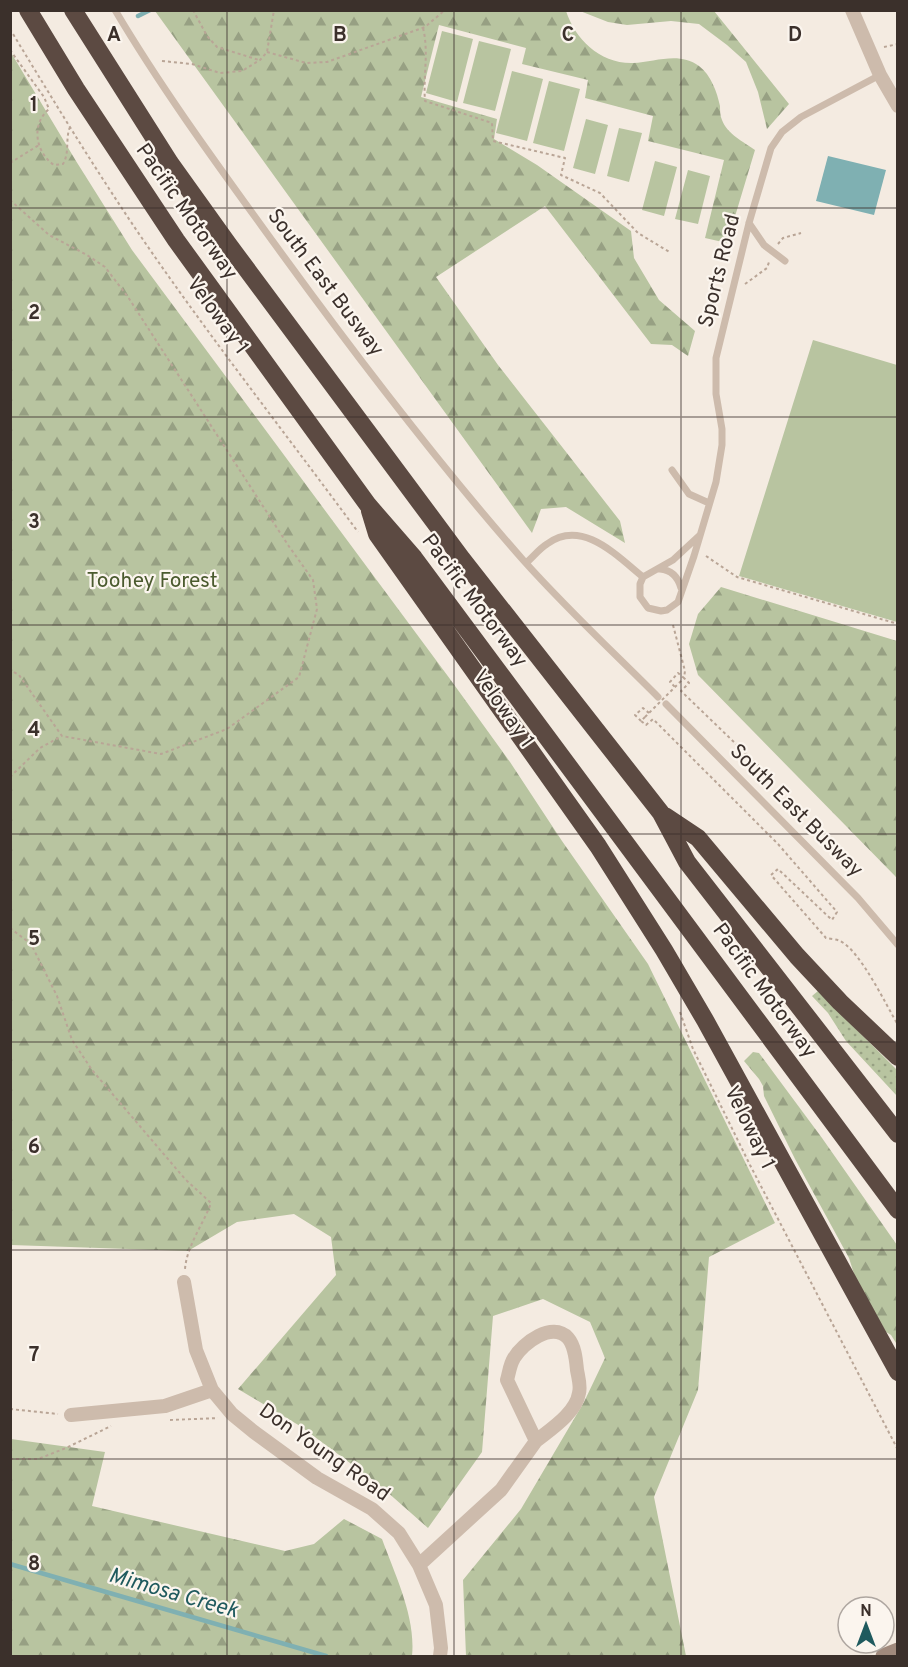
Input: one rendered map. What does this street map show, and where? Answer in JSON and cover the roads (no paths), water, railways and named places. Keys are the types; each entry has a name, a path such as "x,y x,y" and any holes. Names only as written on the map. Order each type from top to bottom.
{"highway":[{"name":"Pacific Motorway","path":"28,10 83,99 176,240 368,505 414,558 897,1210"},
{"name":"Pacific Motorway","path":"73,10 170,163 296,338 462,560 661,813 687,862 897,1134"},
{"path":"368,505 377,534 579,818 664,950 705,1020 897,1372"},
{"path":"661,813 698,838 760,915 797,956 840,1002 897,1057"}],"street":[{"path":"852,11 880,75 897,106"},
{"name":"Don Young Road","path":"184,1282 196,1350 212,1390 232,1414 316,1478 372,1509 399,1533 419,1565 436,1605 440,1656"},
{"path":"419,1565 501,1490 536,1441 567,1417 579,1393 575,1354 569,1339 560,1333 548,1332 527,1343 513,1359 507,1380 536,1441"},
{"path":"71,1415 165,1406 212,1390"},
{"path":"883,1656 897,1650"}],"lane":[{"name":"South East Busway","path":"115,10 225,175 310,292 447,471 526,563 658,697"},
{"name":"Sports Road","path":"643,578 640,584 640,597 643,603 654,610 668,610 678,602 716,482 722,446 722,429 716,394 716,358 749,223 766,162 776,139 801,117 880,75"},
{"path":"749,223 764,245 785,261"},
{"path":"672,470 689,494 709,502"},
{"path":"526,563 548,543 566,535 587,536 603,545 643,578 653,570 666,570 676,577 681,588"},
{"path":"660,569 700,535"},
{"name":"South East Busway","path":"666,704 858,898 897,945"}],"water":[{"path":"828,156 886,170 874,215 816,201"}],"waterway":[{"path":"138,16 150,10"},
{"name":"Mimosa Creek","path":"10,1564 326,1656"}],"park label":[{"name":"Toohey Forest","path":"152,581"}]}
